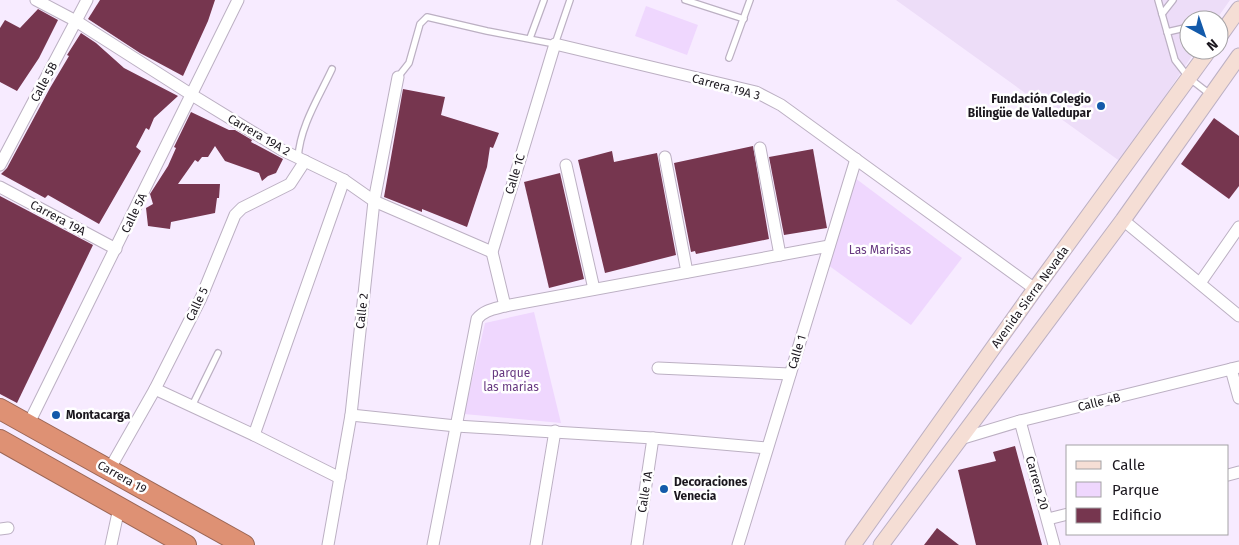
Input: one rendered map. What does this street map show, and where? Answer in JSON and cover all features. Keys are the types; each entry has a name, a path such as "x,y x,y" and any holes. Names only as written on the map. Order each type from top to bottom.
{"highway":[{"name":"Carrera 19","path":"0,410 244,545"},
{"path":"0,440 186,545"}],"main road":[{"path":"1229,22 1239,9"},
{"path":"881,545 1123,220 1239,56"},
{"name":"Avenida Sierra Nevada","path":"853,545 1035,289 1202,60"}],"street":[{"name":"Carrera 19A 2","path":"36,0 76,21 282,150 344,180 374,201 492,252"},
{"name":"Calle 5B","path":"0,165 87,0"},
{"name":"Calle 5A","path":"28,425 238,0"},
{"name":"Carrera 19A 3","path":"555,44 756,92 781,105 1035,289"},
{"name":"Calle 1C","path":"492,252 555,44"},
{"name":"Calle 2","path":"328,545 351,415 374,201 398,77"},
{"path":"760,148 780,255"},
{"path":"665,157 687,272"},
{"name":"Calle 5","path":"109,470 155,389 201,298 235,215 242,208 290,184 301,159"},
{"name":"Calle 1","path":"738,545 856,159"},
{"path":"566,165 594,289"},
{"path":"254,435 344,180"},
{"name":"Carrera 19A","path":"0,187 116,249"},
{"path":"1123,220 1239,316"},
{"path":"1200,283 1239,227"},
{"path":"433,545 476,319 481,314 488,310 505,306 829,246"},
{"path":"492,252 505,306"},
{"path":"658,368 790,374"},
{"path":"1235,368 1239,398"},
{"name":"Calle 4B","path":"960,439 1020,421 1235,368"},
{"path":"155,389 340,478"},
{"path":"351,415 456,426 654,438 767,448"},
{"name":"Carrera 20","path":"1020,421 1054,545"},
{"path":"536,545 555,431"},
{"name":"Calle 1A","path":"637,545 654,438"},
{"path":"112,545 119,508"},
{"path":"1048,519 1066,514"}],"lane":[{"path":"530,38 544,0"},
{"path":"555,44 570,0"},
{"path":"685,0 744,19"},
{"path":"729,58 750,0"},
{"path":"1158,0 1175,60 1189,78 1211,96"},
{"path":"1162,14 1173,0"},
{"name":"Carrera 19A 3","path":"398,77 409,63 420,24 428,17 486,32 530,38 555,44"},
{"path":"1167,32 1179,29"},
{"path":"301,159 299,146 303,131 332,69"},
{"path":"192,406 218,353"}],"shaded area":[{"name":"Fundación Colegio Bilingüe de Valledupar","path":"896,0 1230,0 1223,10 1179,10 1179,60 1189,60 1121,162"}],"green space":[{"path":"646,6 698,25 687,55 635,36"},
{"name":"Las Marisas","path":"855,178 962,258 911,325 828,265"},
{"name":"parque las marias","path":"534,312 561,423 464,414 485,323"}],"building":[{"path":"100,0 215,0 208,21 183,76 140,53 88,19"},
{"path":"38,9 58,20 39,58 17,91 0,82 0,28 5,20 20,28"},
{"path":"81,33 96,43 124,68 178,96 154,118 149,130 146,128 136,147 141,151 99,224 48,195 45,198 1,174 7,168 69,56 67,55"},
{"path":"403,89 445,97 441,115 499,133 493,148 490,147 487,167 467,227 422,209 422,212 384,197"},
{"path":"191,112 229,130 235,130 252,140 251,142 283,159 276,173 262,181 259,173 225,161 215,146 208,157 202,157 198,162 195,160 178,184 220,184 215,213 171,222 170,229 148,226 146,208 153,204 150,194 168,166 176,148 174,147"},
{"path":"1214,118 1239,136 1239,186 1229,199 1181,164"},
{"path":"753,146 769,239 696,254 695,251 691,252 674,163"},
{"path":"813,149 827,228 784,235 769,157"},
{"path":"612,151 614,162 657,153 676,255 605,273 578,160"},
{"path":"560,173 584,279 549,288 524,182"},
{"path":"0,196 93,245 17,403 0,394"},
{"path":"1015,446 1042,545 976,545 958,470 996,461 993,452"},
{"path":"937,528 959,545 924,545"}],"place":[{"name":"Fundación Colegio Bilingüe de Valledupar","path":"1101,106"},
{"name":"Montacarga","path":"56,415"},
{"name":"Decoraciones Venecia","path":"664,489"}]}
